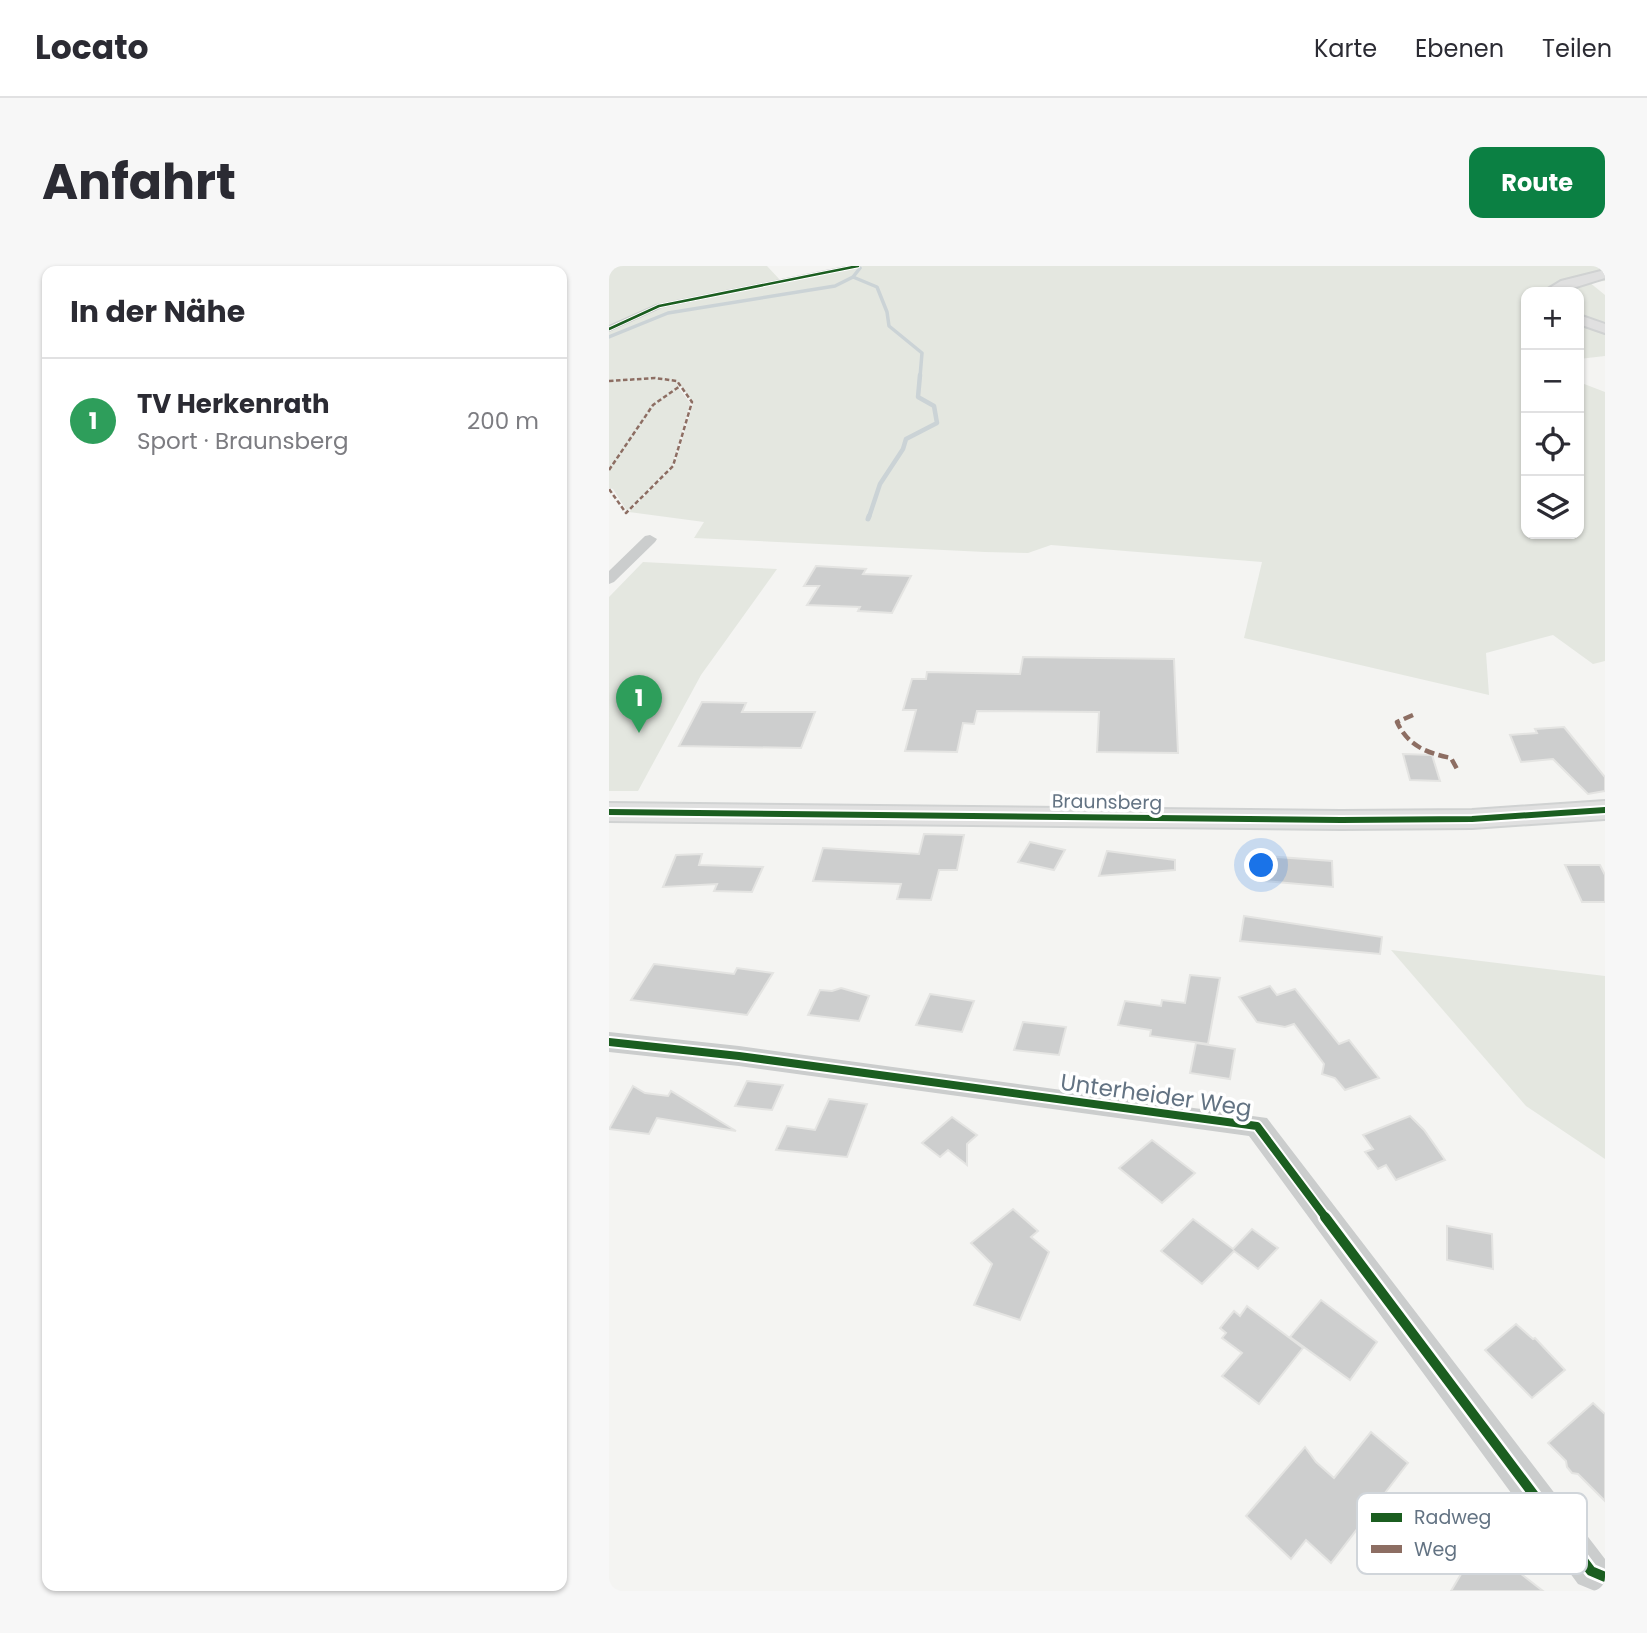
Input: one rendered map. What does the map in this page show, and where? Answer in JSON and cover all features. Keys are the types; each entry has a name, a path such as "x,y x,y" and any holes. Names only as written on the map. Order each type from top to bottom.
{"main road":[{"path":"1560,287 1605,274"},
{"path":"1584,321 1605,329"},
{"name":"Braunsberg","path":"609,812 1355,820 1472,819 1605,810"}],"street":[{"path":"609,329 659,306 858,266"},
{"path":"609,579 650,539"},
{"name":"Unterheider Weg","path":"609,1042 739,1056 1257,1126 1532,1493"},
{"name":"Unterheider Weg","path":"1587,1566 1591,1571 1605,1577"}],"shaded area":[{"path":"609,266 767,266 781,281 657,306 609,328"},
{"path":"863,266 1605,266 1605,272 1560,282 1550,287 1521,287 1521,539 1584,539 1584,384 1605,392 1605,661 1593,664 1553,635 1486,653 1489,695 1244,638 1262,562 1051,545 1028,553 694,538 704,522 629,512 674,466 693,403 682,387 678,387 690,403 672,466 627,511 613,489 609,488 609,330 660,307"},
{"path":"1605,277 1605,281 1589,282 1605,295 1605,325 1584,317 1584,287 1570,287"},
{"path":"1584,324 1605,331 1605,356 1584,358"},
{"path":"643,562 777,569 701,675 638,791 609,791 609,597"},
{"path":"1391,950 1605,976 1605,1159 1526,1106"}],"building":[{"path":"816,566 866,569 863,574 911,576 892,613 858,611 860,607 807,605 819,586 804,586"},
{"path":"1023,657 1174,659 1178,753 1097,752 1099,712 977,711 974,724 963,723 957,752 905,751 916,710 903,710 912,679 926,679 927,672 1020,674"},
{"path":"702,702 746,703 742,712 815,712 801,748 679,746"},
{"path":"1564,727 1605,777 1605,791 1588,794 1553,759 1521,762 1510,735 1537,733 1535,729"},
{"path":"1403,754 1432,755 1440,781 1410,780"},
{"path":"924,834 964,835 957,870 939,870 931,900 897,899 901,884 813,881 823,848 919,854"},
{"path":"1030,842 1065,850 1054,870 1018,862"},
{"path":"1107,851 1175,860 1175,870 1099,876"},
{"path":"702,854 699,865 763,867 752,892 714,891 717,884 663,887 676,855"},
{"path":"1265,856 1332,861 1333,887 1264,881"},
{"path":"1565,865 1600,865 1605,875 1605,902 1582,902"},
{"path":"1244,916 1382,937 1380,954 1240,941"},
{"path":"654,964 734,974 737,968 773,973 747,1015 631,1000"},
{"path":"1190,975 1220,978 1208,1044 1150,1036 1151,1030 1118,1025 1125,1001 1161,1006 1162,1000 1185,1003"},
{"path":"1270,986 1277,995 1295,989 1339,1044 1349,1040 1379,1078 1345,1090 1335,1078 1322,1074 1324,1064 1294,1024 1285,1027 1257,1022 1239,997"},
{"path":"841,988 869,996 859,1021 808,1015 820,990 832,991"},
{"path":"930,994 974,1001 962,1032 916,1025"},
{"path":"1023,1022 1066,1027 1059,1055 1014,1050"},
{"path":"1196,1043 1235,1049 1230,1079 1190,1073"},
{"path":"747,1081 783,1085 772,1110 735,1106"},
{"path":"633,1086 645,1093 668,1096 671,1091 736,1131 657,1118 649,1134 609,1129"},
{"path":"829,1099 867,1104 847,1157 776,1150 787,1126 815,1130"},
{"path":"1410,1116 1424,1130 1445,1160 1396,1180 1386,1165 1378,1169 1365,1152 1373,1149 1363,1135"},
{"path":"952,1117 977,1135 967,1144 967,1165 948,1150 940,1157 922,1143"},
{"path":"1152,1140 1195,1173 1162,1203 1119,1168"},
{"path":"1013,1209 1038,1231 1031,1237 1049,1252 1020,1320 974,1305 992,1264 971,1243"},
{"path":"1193,1219 1233,1249 1252,1229 1278,1248 1258,1269 1234,1251 1202,1284 1161,1251"},
{"path":"1447,1226 1492,1234 1493,1269 1447,1260"},
{"path":"1321,1300 1377,1342 1350,1380 1290,1337"},
{"path":"1247,1306 1303,1348 1259,1404 1222,1376 1242,1353 1222,1338 1226,1333 1220,1328 1234,1311 1240,1316"},
{"path":"1516,1324 1535,1338 1565,1370 1532,1398 1485,1350"},
{"path":"1593,1403 1605,1414 1605,1501 1578,1474 1572,1473 1566,1461 1548,1443"},
{"path":"1371,1432 1408,1463 1385,1493 1357,1493 1357,1529 1331,1563 1306,1540 1291,1559 1246,1516 1305,1447 1316,1462 1334,1478"},
{"path":"1461,1574 1521,1574 1543,1591 1451,1591"}],"waterway":[{"path":"853,277 860,268"},
{"path":"609,337 668,313 835,286 853,277"},
{"path":"853,277 877,287 887,312 889,326 922,353 920,377"},
{"path":"869,517 880,484 903,449 906,439 937,423 934,406 918,397 920,375"}],"marked path":[{"path":"609,381 655,378 677,381 692,402 673,466 626,513 609,489"},
{"path":"609,470 653,405 680,386"},
{"path":"1413,715 1397,722 1401,731 1411,743 1425,751 1451,758 1457,769"}],"cycle path":[{"path":"609,329 659,306 858,266"},
{"path":"609,812 1341,820 1472,819 1605,810"},
{"path":"609,1042 739,1056 1257,1126 1532,1493"},
{"path":"1587,1566 1591,1571 1605,1577"}],"place":[{"name":"TV Herkenrath","path":"639,733"}]}
